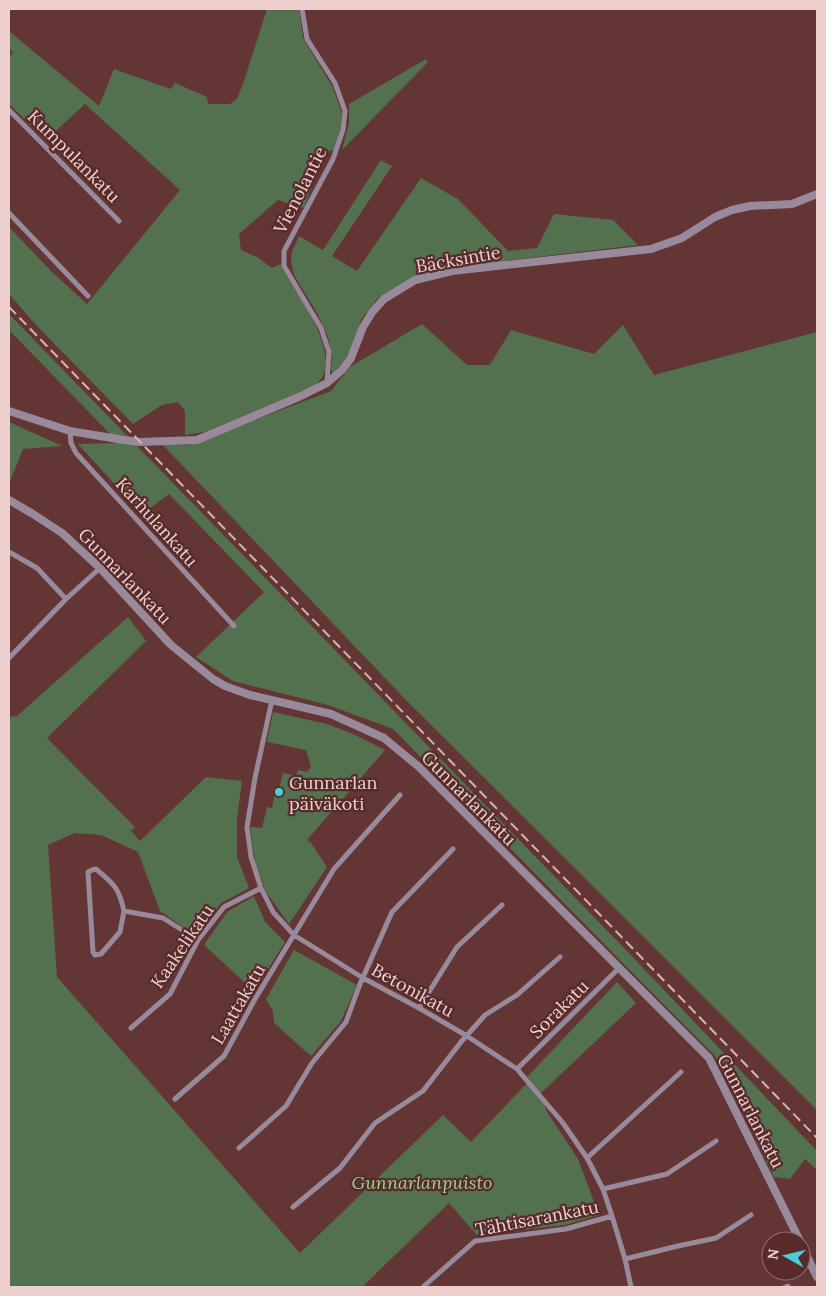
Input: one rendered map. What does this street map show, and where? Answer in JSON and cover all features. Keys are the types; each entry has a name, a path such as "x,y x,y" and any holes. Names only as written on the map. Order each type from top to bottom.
{"street":[{"name":"Vienolantie","path":"302,9 307,39 335,83 344,111 343,130 333,159 284,251 284,266 321,328 329,352 327,383"},
{"name":"Kumpulankatu","path":"9,110 120,221"},
{"name":"Bäcksintie","path":"9,410 70,431 124,440 140,442 197,440 327,383 342,370 351,358 363,327 373,311 384,299 415,280 452,272 651,249 682,238 715,217 732,210 750,206 792,204 817,194"},
{"path":"9,213 88,296"},
{"name":"Karhulankatu","path":"70,431 71,443 76,453 234,626"},
{"name":"Gunnarlankatu","path":"9,500 62,533 100,568 172,645 206,675 238,691 331,714 388,740 419,768 709,1058 795,1231"},
{"path":"9,552 37,568 66,598"},
{"path":"9,658 66,598 100,568"},
{"name":"Betonikatu","path":"272,700 254,778 247,826 251,857 261,888 273,912 294,935 363,978 467,1036 517,1069 563,1123 587,1158 603,1189 625,1259 631,1287"},
{"name":"Laattakatu","path":"175,1099 224,1056 255,999 334,869 400,795"},
{"path":"239,1148 286,1106 312,1063 346,1022 392,912 452,849"},
{"path":"96,870 108,879 119,891 124,911 120,932 101,954 95,954 93,952 88,872 96,870"},
{"name":"Kaakelikatu","path":"131,1028 170,994 198,940 224,907 261,888"},
{"path":"419,1008 457,947 502,905"},
{"path":"124,911 163,918 198,940"},
{"path":"293,1207 340,1168 375,1123 422,1091 485,1015 517,995 560,957"},
{"name":"Sorakatu","path":"517,1069 620,968"},
{"path":"587,1158 681,1072"},
{"path":"603,1189 667,1174 716,1141"},
{"path":"625,1259 716,1238 751,1215"},
{"name":"Tähtisarankatu","path":"423,1287 475,1241 566,1229 612,1216"},
{"name":"Gunnarlankatu","path":"811,1264 817,1276"}],"green space":[{"path":"267,9 299,9 303,38 333,88 342,113 340,131 334,150 310,155 308,168 314,180 304,208 278,200 239,234 241,250 257,257 272,268 281,264 313,320 324,347 326,361 323,375 315,386 205,432 185,435 185,411 178,402 162,405 133,424 37,326 9,294 9,227 51,271 87,304 180,190 85,104 46,140 9,104 9,57 13,53 9,48 9,31 99,106 114,69 171,89 175,83 207,97 208,104 230,104 237,99 243,84"},
{"path":"426,59 428,62 342,150 349,123 349,104"},
{"path":"381,160 392,166 332,256 357,271 421,178 458,199 508,251 537,248 554,214 613,220 638,245 511,260 412,278 377,299 361,320 351,351 333,374 328,337 317,313 294,275 291,261 292,252 299,236 323,250"},
{"path":"9,314 625,949 817,1151 817,1170 805,1159 790,1179 774,1177 715,1056 393,729 328,705 233,681 196,657 264,592 169,494 142,514 78,444 119,443 9,330"},
{"path":"422,324 467,365 490,365 511,330 594,354 623,325 654,375 817,332 817,1110 402,696 162,444 189,445 331,391 350,367"},
{"path":"9,422 62,446 23,449 9,484"},
{"name":"Gunnarlanpuisto","path":"128,617 146,641 47,738 135,827 131,831 140,841 206,777 242,781 237,818 237,857 249,888 221,903 196,936 160,911 138,852 101,835 75,833 48,845 57,977 300,1253 443,1115 471,1142 530,1080 527,1077 617,982 636,1003 541,1093 539,1091 547,1112 578,1159 599,1215 565,1225 477,1235 449,1203 362,1287 9,1287 9,717 17,716"},
{"path":"273,712 327,724 353,734 385,750 307,840 327,867 289,924 266,892 255,862 250,827 262,828 267,807 272,808 276,789 279,789 283,773 296,776 298,770 307,772 311,767 306,750 267,742"},
{"path":"254,896 265,922 285,942 254,991 204,945 227,912"},
{"path":"294,950 357,985 341,1021 311,1056 274,1023 273,1011 266,999"}],"railway":[{"path":"9,307 817,1138"}],"place":[{"name":"Gunnarlan päiväkoti","path":"279,792"}]}
